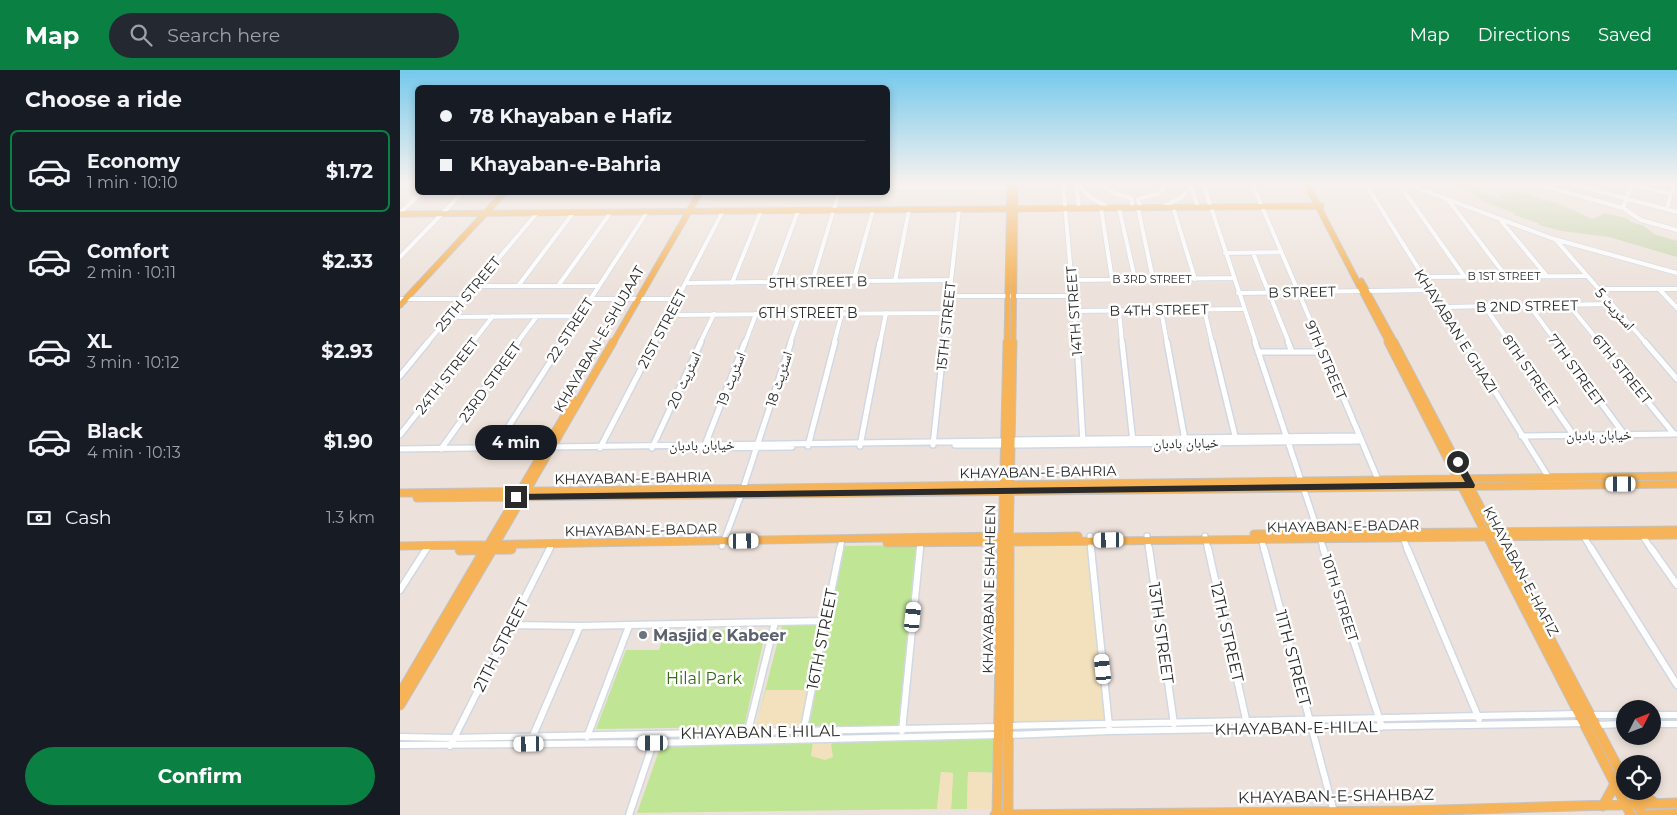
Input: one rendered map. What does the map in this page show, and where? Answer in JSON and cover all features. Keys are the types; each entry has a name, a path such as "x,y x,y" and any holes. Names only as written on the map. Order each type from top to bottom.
{"main road":[{"path":"401,301 476,218"},
{"path":"401,301 481,218"},
{"name":"KHAYABAN-E-SHUJAAT","path":"400,694 549,448 684,218"},
{"name":"KHAYABAN E SHAHEEN","path":"1001,815 1012,218"},
{"name":"KHAYABAN-E-HAFIZ","path":"1325,218 1469,482 1490,534 1579,714 1616,776"},
{"name":"KHAYABAN-E-HAFIZ","path":"1364,291 1458,482 1490,534 1595,724 1616,774"},
{"name":"KHAYABAN-E-BAHRIA","path":"1469,482 1549,478 1677,476"},
{"name":"KHAYABAN-E-BAHRIA","path":"400,493 742,492 1458,482 1677,484"},
{"name":"KHAYABAN-E-BAHRIA","path":"400,498 521,494"},
{"name":"KHAYABAN-E-BADAR","path":"400,550 921,540 1205,538 1677,530"},
{"name":"KHAYABAN-E-BADAR","path":"1581,533 1677,534"},
{"name":"KHAYABAN-E-BADAR","path":"1320,536 1403,538 1490,534"},
{"name":"KHAYABAN-E-BADAR","path":"400,546 427,548"},
{"name":"KHAYABAN-E-SHUJAAT","path":"400,704 489,547"},
{"path":"1603,806 1616,788"},
{"name":"KHAYABAN-E-HAFIZ","path":"1625,800 1631,815"},
{"path":"1636,800 1643,815"},
{"name":"KHAYABAN-E-SHAHBAZ","path":"1001,815 1334,812 1603,806 1653,802 1677,804"},
{"path":"1648,815 1670,814"}],"street":[{"path":"400,257 439,218"},
{"name":"25TH STREET","path":"400,376 533,218"},
{"path":"518,286 569,218"},
{"path":"558,286 607,218"},
{"name":"22 STREET","path":"493,449 643,218"},
{"name":"21ST STREET","path":"600,448 720,218"},
{"path":"732,283 758,218"},
{"path":"772,282 796,218"},
{"path":"812,282 832,218"},
{"path":"853,282 871,218"},
{"path":"895,281 907,218"},
{"name":"15TH STREET","path":"933,444 958,218"},
{"name":"14TH STREET","path":"1066,218 1083,442"},
{"path":"1103,218 1112,279"},
{"path":"1120,218 1135,279"},
{"path":"1139,218 1153,279"},
{"path":"1176,218 1195,279"},
{"name":"10TH STREET","path":"1214,218 1382,727"},
{"name":"9TH STREET","path":"1267,218 1322,352 1380,483"},
{"name":"KHAYABAN E GHAZI","path":"1386,218 1549,478"},
{"path":"1423,218 1464,276"},
{"path":"1462,218 1505,276"},
{"path":"1495,218 1554,239 1677,273"},
{"path":"1637,218 1677,230"},
{"path":"1501,220 1546,275"},
{"name":"اسٹریٹ 5","path":"1554,239 1677,379"},
{"path":"1225,253 1281,252"},
{"path":"1253,253 1292,352"},
{"name":"B 1ST STREET","path":"1423,277 1586,276"},
{"name":"B 3RD STREET","path":"1072,280 1233,278"},
{"name":"5TH STREET B","path":"686,283 950,280"},
{"path":"475,286 598,286"},
{"path":"1598,289 1677,289"},
{"path":"1659,289 1677,308"},
{"name":"B STREET","path":"1238,293 1431,290"},
{"path":"949,296 1073,296"},
{"path":"590,299 678,299"},
{"path":"401,301 463,300"},
{"name":"B 2ND STREET","path":"1442,307 1611,304"},
{"name":"7TH STREET","path":"1529,305 1624,434"},
{"name":"6TH STREET","path":"1570,305 1675,434"},
{"name":"8TH STREET","path":"1485,307 1574,436"},
{"path":"1204,309 1236,440"},
{"name":"B 4TH STREET","path":"1074,311 1243,309"},
{"path":"1119,310 1133,441"},
{"path":"1161,310 1186,440"},
{"name":"6TH STREET B","path":"670,314 947,312"},
{"path":"808,445 842,313"},
{"path":"860,445 886,313"},
{"name":"اسٹریٹ 20","path":"653,447 714,314"},
{"name":"اسٹریٹ 19","path":"705,446 756,314"},
{"name":"اسٹریٹ 18","path":"723,544 742,492 800,314"},
{"name":"24TH STREET","path":"400,436 493,316"},
{"name":"23RD STREET","path":"440,450 538,316"},
{"path":"449,317 579,316"},
{"path":"1258,352 1322,352"},
{"name":"خیابان بادبان","path":"1521,436 1675,434"},
{"name":"خیابان بادبان","path":"400,451 1359,438"},
{"path":"1581,533 1677,686"},
{"path":"1642,535 1677,585"},
{"name":"11TH STREET","path":"1261,537 1334,812"},
{"name":"13TH STREET","path":"1148,538 1174,726"},
{"name":"12TH STREET","path":"1205,538 1249,729"},
{"path":"1403,538 1482,725"},
{"path":"1090,539 1109,727"},
{"path":"901,737 921,540"},
{"name":"16TH STREET","path":"803,735 842,542"},
{"name":"21TH STREET","path":"450,746 551,546"},
{"path":"400,590 427,548"},
{"path":"511,625 629,626 825,621"},
{"path":"746,740 775,622"},
{"path":"400,745 529,744 580,626"},
{"path":"584,743 629,626"},
{"path":"1174,726 1247,721 1579,714"},
{"path":"1590,715 1616,715"},
{"path":"1661,715 1677,715"},
{"name":"KHAYABAN-E-HILAL","path":"529,744 746,740 803,735 901,737 1109,727 1174,726 1249,729 1584,723"},
{"path":"1595,724 1616,724"},
{"path":"1661,724 1677,724"},
{"name":"KHAYABAN E HILAL","path":"400,737 454,738 748,732 803,735 902,729 1004,731"},
{"path":"629,815 656,734"},
{"path":"1653,802 1677,799"}],"green space":[{"path":"1522,218 1627,218 1631,222 1644,226 1654,234 1677,241 1677,257 1609,237 1562,231 1539,225"},
{"path":"919,545 900,727 809,726 843,546"},
{"path":"822,623 810,690 766,690 755,729 782,625"},
{"name":"Hilal Park","path":"766,630 744,727 596,729 626,650 659,650 665,631"},
{"path":"998,738 996,773 968,772 967,809 951,809 953,773 941,772 937,809 637,813 660,748 664,746 813,742 831,744 837,740 856,742"}],"sand":[{"path":"1087,544 1105,719 1013,722 1015,545"},
{"path":"766,690 810,690 802,730 755,729"},
{"path":"836,741 831,744 833,757 825,760 811,756 813,742"},
{"path":"941,772 953,773 951,809 937,809"},
{"path":"968,772 996,773 994,809 967,809"}],"place":[{"name":"Masjid e Kabeer","path":"643,635"}],"route":[{"path":"516,497 1471,485 1458,462"}]}
